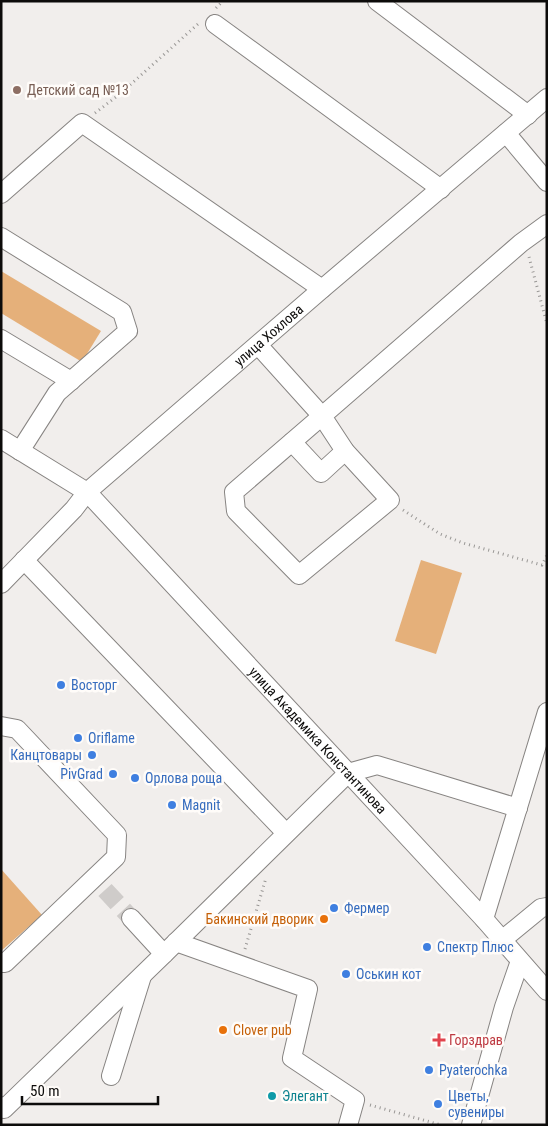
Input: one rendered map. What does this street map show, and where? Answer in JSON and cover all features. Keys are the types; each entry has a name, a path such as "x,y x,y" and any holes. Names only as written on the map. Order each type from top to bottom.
{"street":[{"path":"377,1 528,114"},
{"path":"208,20 440,189"},
{"name":"улица Хохлова","path":"1,584 67,516 87,492 547,98"},
{"path":"1,194 82,123 322,289"},
{"path":"506,133 547,182"},
{"path":"258,345 322,416 345,451 390,500 299,575 236,511 234,492 292,442 322,416 525,240 547,224"},
{"path":"1,237 122,312 128,331 56,393 20,451"},
{"path":"1,339 71,381"},
{"name":"улица Академика Константинова","path":"1,439 87,492 484,919 547,991"},
{"path":"292,442 321,473 345,451"},
{"path":"24,560 286,833"},
{"path":"484,919 547,712"},
{"path":"1,726 17,729 117,835 116,857 100,883 6,963 1,963"},
{"path":"1,1106 4,1109 348,773 377,765 518,808"},
{"path":"502,940 541,908 547,907"},
{"path":"131,918 170,948 240,964 308,989 292,1058 355,1100 348,1125"},
{"path":"471,1125 504,1007 520,961"},
{"path":"112,1076 143,975"}],"path":[{"path":"82,123 120,94 208,20 223,1"},
{"path":"525,240 547,324"},
{"path":"390,500 440,534 463,543 542,565 547,555"},
{"path":"240,964 267,875"},
{"path":"355,1100 441,1125"}],"shaded area":[{"path":"1,271 101,331 82,362 1,313"},
{"path":"421,560 462,573 436,654 395,641"},
{"path":"1,869 42,915 1,951"}],"tunnel":[{"path":"105,890 131,918"}],"place":[{"name":"Детский сад №13","path":"17,90"},
{"name":"Восторг","path":"61,685"},
{"name":"Oriflame","path":"78,738"},
{"name":"Канцтовары","path":"92,755"},
{"name":"PivGrad","path":"113,774"},
{"name":"Орлова роща","path":"135,778"},
{"name":"Magnit","path":"172,805"},
{"name":"Фермер","path":"334,908"},
{"name":"Бакинский дворик","path":"324,919"},
{"name":"Спектр Плюс","path":"427,947"},
{"name":"Оськин кот","path":"346,974"},
{"name":"Clover pub","path":"223,1030"},
{"name":"Горздрав","path":"439,1040"},
{"name":"Pyaterochka","path":"429,1070"},
{"name":"Элегант","path":"272,1096"},
{"name":"Цветы, сувениры","path":"438,1104"}]}
